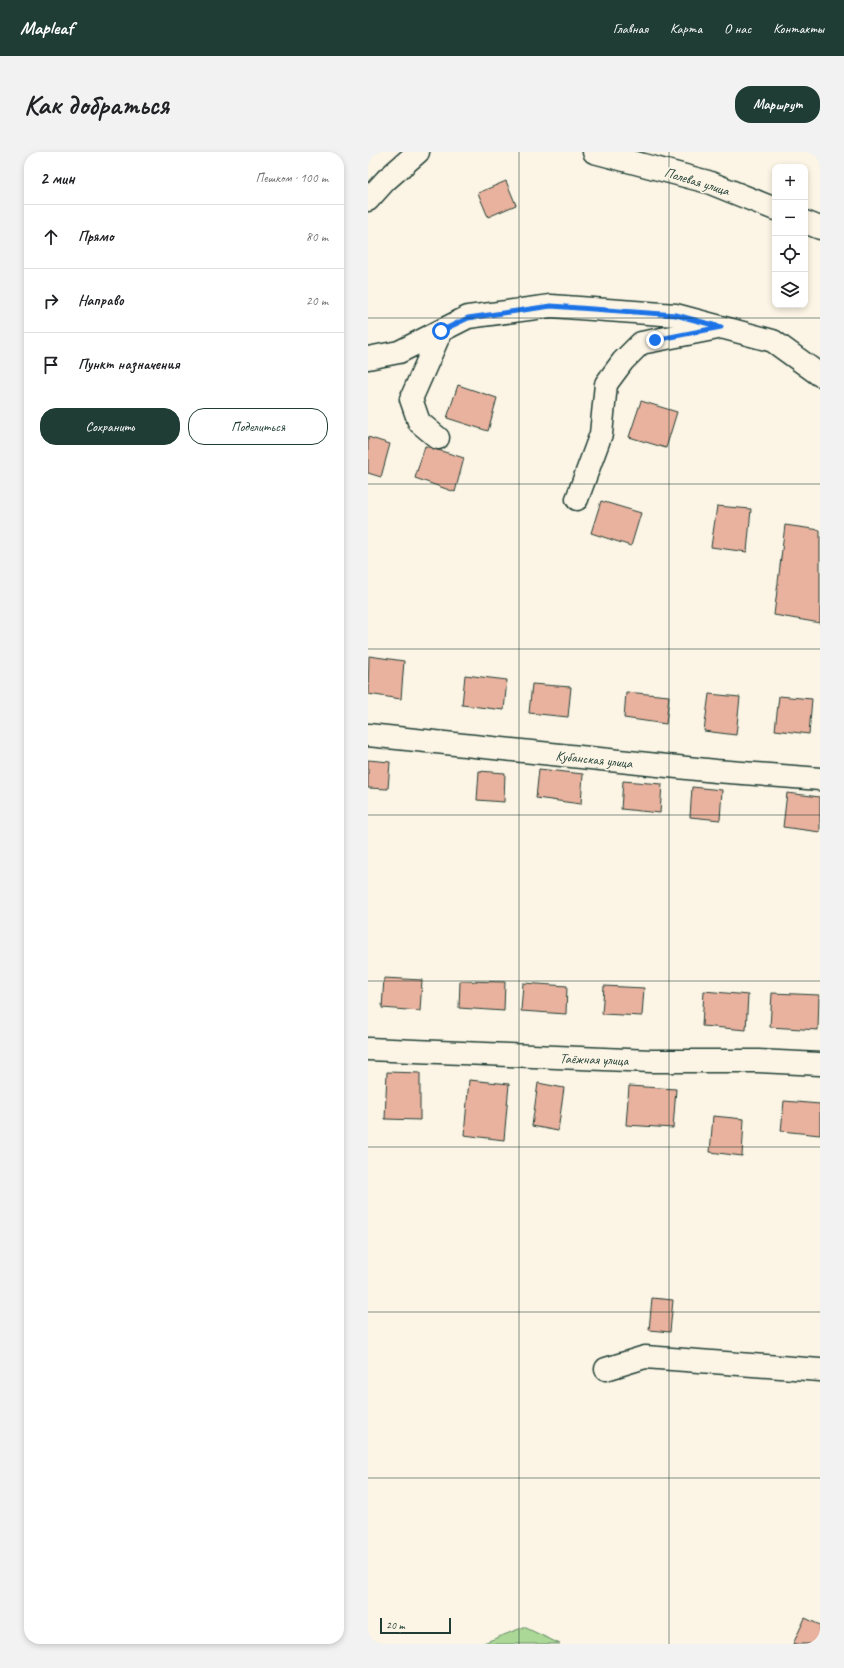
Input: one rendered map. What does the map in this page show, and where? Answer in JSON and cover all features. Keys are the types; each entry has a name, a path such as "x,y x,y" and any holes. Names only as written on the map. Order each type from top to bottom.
{"street":[{"path":"368,200 386,180 418,152"},
{"name":"Полевая улица","path":"594,152 708,182 772,208"},
{"path":"808,223 820,228"},
{"path":"368,358 399,352 468,318 551,306 676,315 773,341 820,375"},
{"path":"577,499 601,434 606,384 623,361 642,343 721,327"},
{"path":"438,438 419,422 411,399 441,331"},
{"name":"Кубанская улица","path":"368,735 716,771 820,779"},
{"name":"Таёжная улица","path":"368,1049 651,1061 758,1061 820,1064"},
{"path":"606,1369 645,1357 820,1370"}],"green space":[{"path":"524,1627 560,1644 481,1644"}],"building":[{"path":"506,181 516,205 488,217 478,193"},
{"path":"458,385 497,398 488,431 447,418"},
{"path":"641,401 677,412 666,448 629,437"},
{"path":"368,437 390,444 381,477 368,473"},
{"path":"425,446 464,458 455,492 415,478"},
{"path":"601,501 641,513 631,546 591,533"},
{"path":"717,506 751,509 747,552 711,547"},
{"path":"785,525 820,530 820,623 774,615"},
{"path":"369,656 404,661 401,699 368,694"},
{"path":"465,675 507,680 504,710 462,705"},
{"path":"532,684 571,687 568,717 529,713"},
{"path":"626,692 669,696 666,724 624,718"},
{"path":"709,694 740,697 736,735 704,731"},
{"path":"779,696 812,699 809,734 775,730"},
{"path":"368,760 390,762 388,789 368,788"},
{"path":"539,769 583,774 581,804 536,798"},
{"path":"479,771 505,773 504,802 477,800"},
{"path":"623,781 662,784 660,813 621,809"},
{"path":"692,787 722,790 720,820 690,817"},
{"path":"787,793 820,797 820,832 783,827"},
{"path":"384,978 422,980 420,1011 382,1008"},
{"path":"460,981 505,982 504,1011 459,1008"},
{"path":"523,983 567,986 566,1014 521,1011"},
{"path":"604,986 644,988 642,1016 602,1014"},
{"path":"704,991 748,995 746,1030 702,1026"},
{"path":"772,993 819,995 818,1030 770,1027"},
{"path":"387,1072 420,1073 420,1120 385,1119"},
{"path":"469,1080 509,1084 504,1140 464,1135"},
{"path":"538,1083 564,1088 558,1131 532,1126"},
{"path":"629,1086 676,1089 673,1128 626,1125"},
{"path":"784,1101 820,1104 820,1135 781,1131"},
{"path":"713,1116 744,1119 742,1156 710,1152"},
{"path":"652,1298 673,1300 670,1332 649,1330"},
{"path":"805,1618 820,1625 820,1644 793,1644"}],"route":[{"path":"441,331 468,318 551,306 676,315 721,327 655,340"}]}
